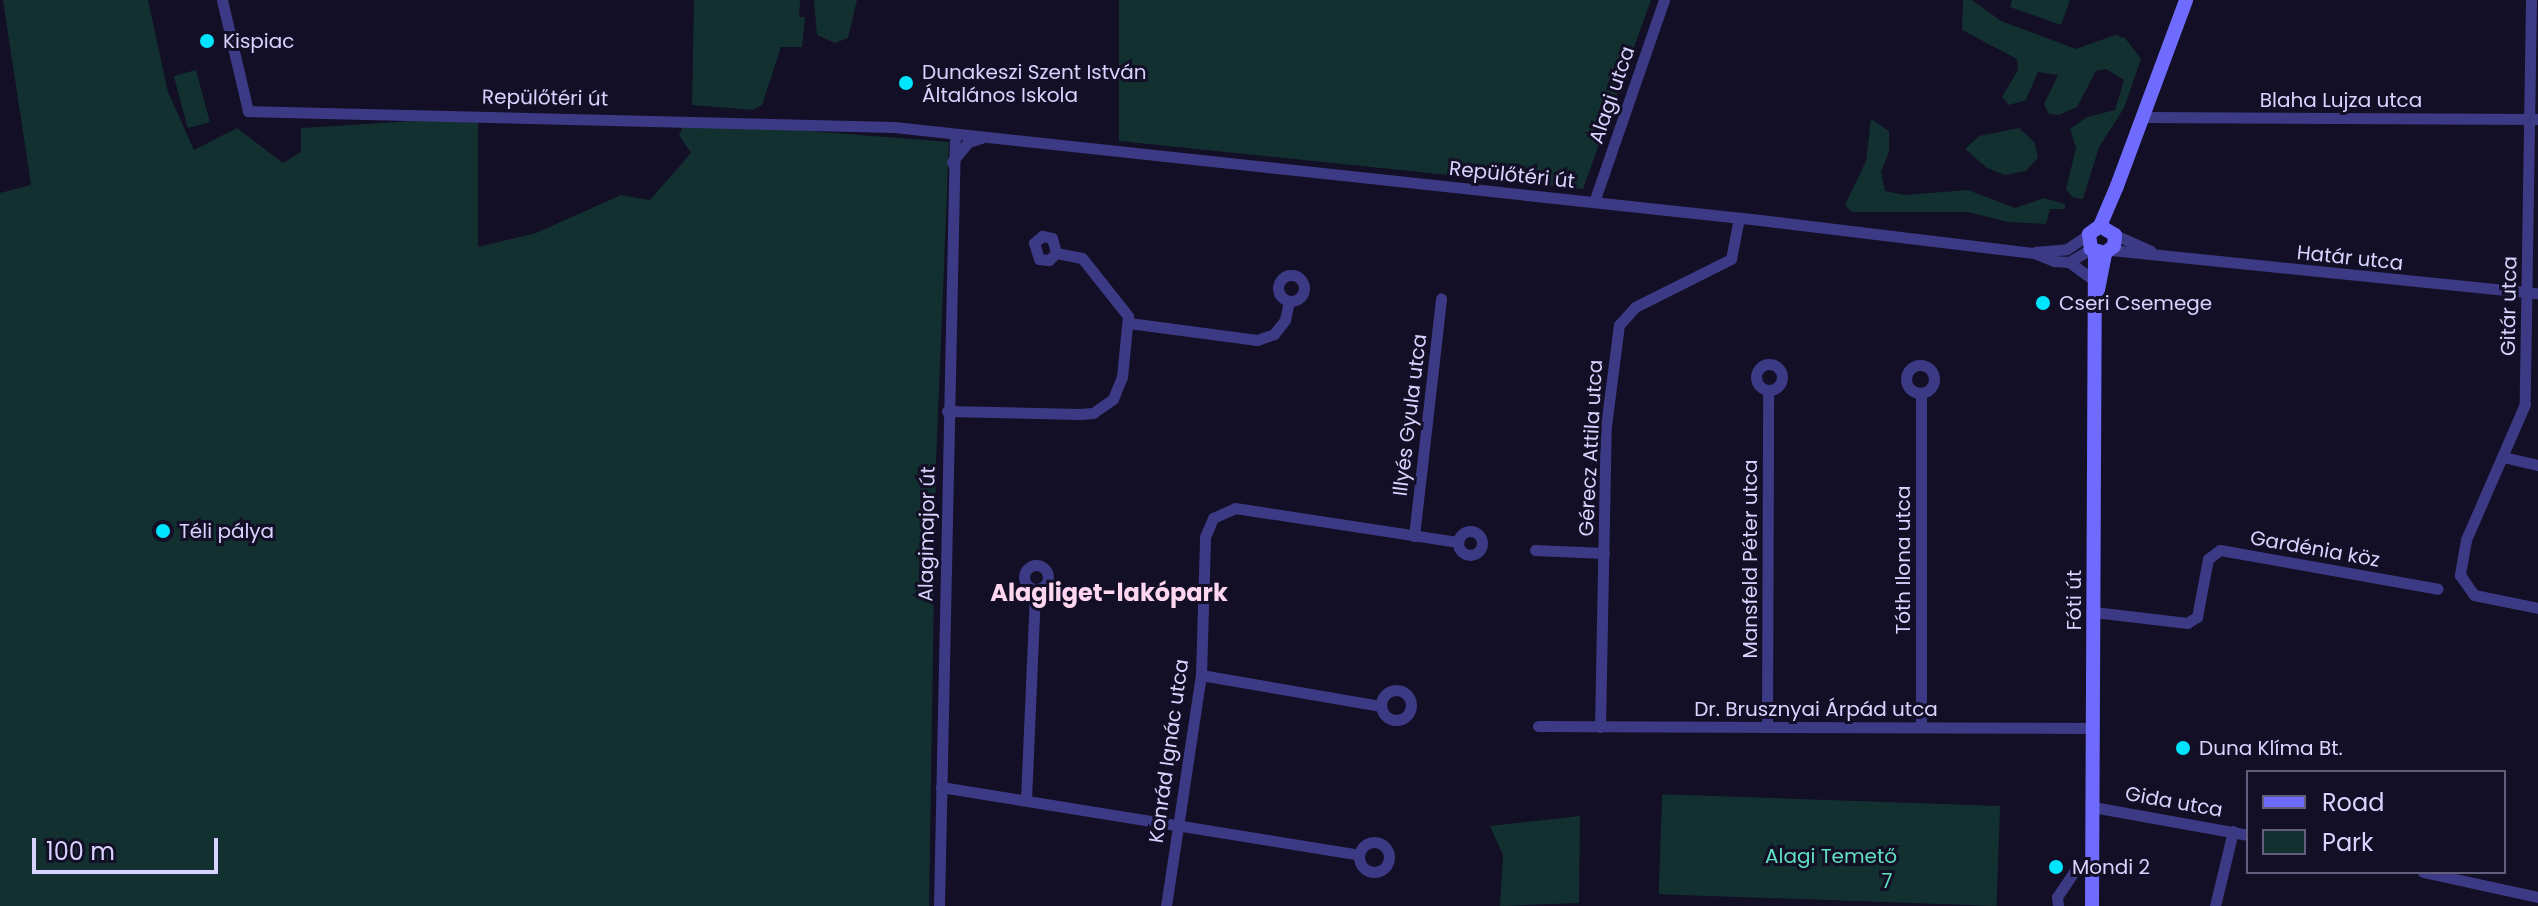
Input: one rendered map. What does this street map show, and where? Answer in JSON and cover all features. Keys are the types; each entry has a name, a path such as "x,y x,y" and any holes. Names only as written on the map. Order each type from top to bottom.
{"main road":[{"name":"Fóti út","path":"2092,906 2095,287 2102,241 2117,186 2186,0"}],"street":[{"name":"Repülőtéri út","path":"222,0 248,111 773,120 985,136 2034,253 2069,262 2095,287"},
{"name":"Alagi utca","path":"1594,202 1664,0"},
{"name":"Gitár utca","path":"2531,0 2533,293 2525,404 2466,540 2460,575 2474,595 2538,608"},
{"name":"Blaha Lujza utca","path":"2143,117 2534,119"},
{"path":"952,162 955,134"},
{"path":"952,162 968,142 985,136"},
{"name":"Alagimajor út","path":"939,906 952,162"},
{"name":"Gérecz Attila utca","path":"1604,553 1606,426 1619,325 1635,307 1731,259 1739,218"},
{"name":"Repülőtéri út","path":"2034,253 2102,241"},
{"path":"2069,262 2102,241"},
{"name":"Határ utca","path":"2102,241 2159,254 2533,293"},
{"path":"947,411 1080,414 1104,408 1119,390 1129,323 1124,306 1082,258 1056,253"},
{"name":"Illyés Gyula utca","path":"1414,536 1441,299"},
{"path":"1129,323 1257,340 1274,334 1285,320 1289,301"},
{"name":"Mansfeld Péter utca","path":"1767,727 1768,391"},
{"name":"Tóth Ilona utca","path":"1921,393 1921,727"},
{"path":"2503,457 2538,465"},
{"name":"Konrád Ignác utca","path":"1166,906 1201,675 1207,526 1223,510 1458,542"},
{"path":"1535,550 1604,553 1600,727"},
{"name":"Gardénia köz","path":"2094,612 2187,623 2197,617 2208,559 2220,550 2438,589"},
{"path":"1026,799 1035,589"},
{"path":"1201,675 1381,706"},
{"name":"Dr. Brusznyai Árpád utca","path":"1538,726 2094,728"},
{"path":"941,787 1359,855"},
{"name":"Gida utca","path":"2093,807 2246,834"},
{"path":"2215,906 2233,831"},
{"path":"2058,906 2057,897 2073,873"},
{"path":"2432,874 2538,897"}],"green space":[{"path":"3,0 148,0 168,92 194,150 237,128 283,163 301,152 301,128 478,117 478,247 536,233 621,195 650,200 691,153 679,135 685,121 949,142 936,463 929,906 0,906 0,193 31,185"},
{"path":"694,0 800,0 799,17 805,17 802,47 781,47 762,105 753,110 692,105"},
{"path":"814,0 857,0 848,38 835,43 817,35"},
{"path":"1119,0 1651,0 1583,189 1119,141"},
{"path":"1963,0 1972,0 2001,21 2076,49 2115,35 2125,38 2141,59 2124,108 2099,147 2083,199 2072,197 2066,189 2076,148 2070,129 2087,117 2115,110 2124,80 2106,69 2096,71 2077,107 2059,115 2049,114 2044,104 2058,75 2038,72 2026,100 2009,105 2002,97 2018,70 2017,59 1962,30"},
{"path":"2012,0 2070,0 2061,25 2010,7"},
{"path":"196,70 210,122 188,128 174,76"},
{"path":"1871,119 1889,131 1889,152 1881,172 1885,191 1905,195 1968,190 2015,208 2044,198 2065,204 2065,209 2050,209 2046,224 2008,222 1968,212 1852,212 1845,205 1866,161"},
{"path":"2019,128 2034,142 2038,158 2026,171 2005,175 1987,168 1965,149 1979,136"},
{"name":"Alagi Temető","path":"1662,794 2000,806 1997,906 1659,894"},
{"path":"1580,816 1579,903 1500,906 1503,855 1490,826"}],"place":[{"name":"Kispiac","path":"207,41"},
{"name":"Dunakeszi Szent István Általános Iskola","path":"906,83"},
{"name":"Cseri Csemege","path":"2043,303"},
{"name":"Téli pálya","path":"163,531"},
{"name":"Duna Klíma Bt.","path":"2183,748"},
{"name":"Mondi 2","path":"2056,867"}],"district":[{"name":"Alagliget-lakópark","path":"1109,593"}],"park label":[{"name":"7","path":"1887,881"}]}
